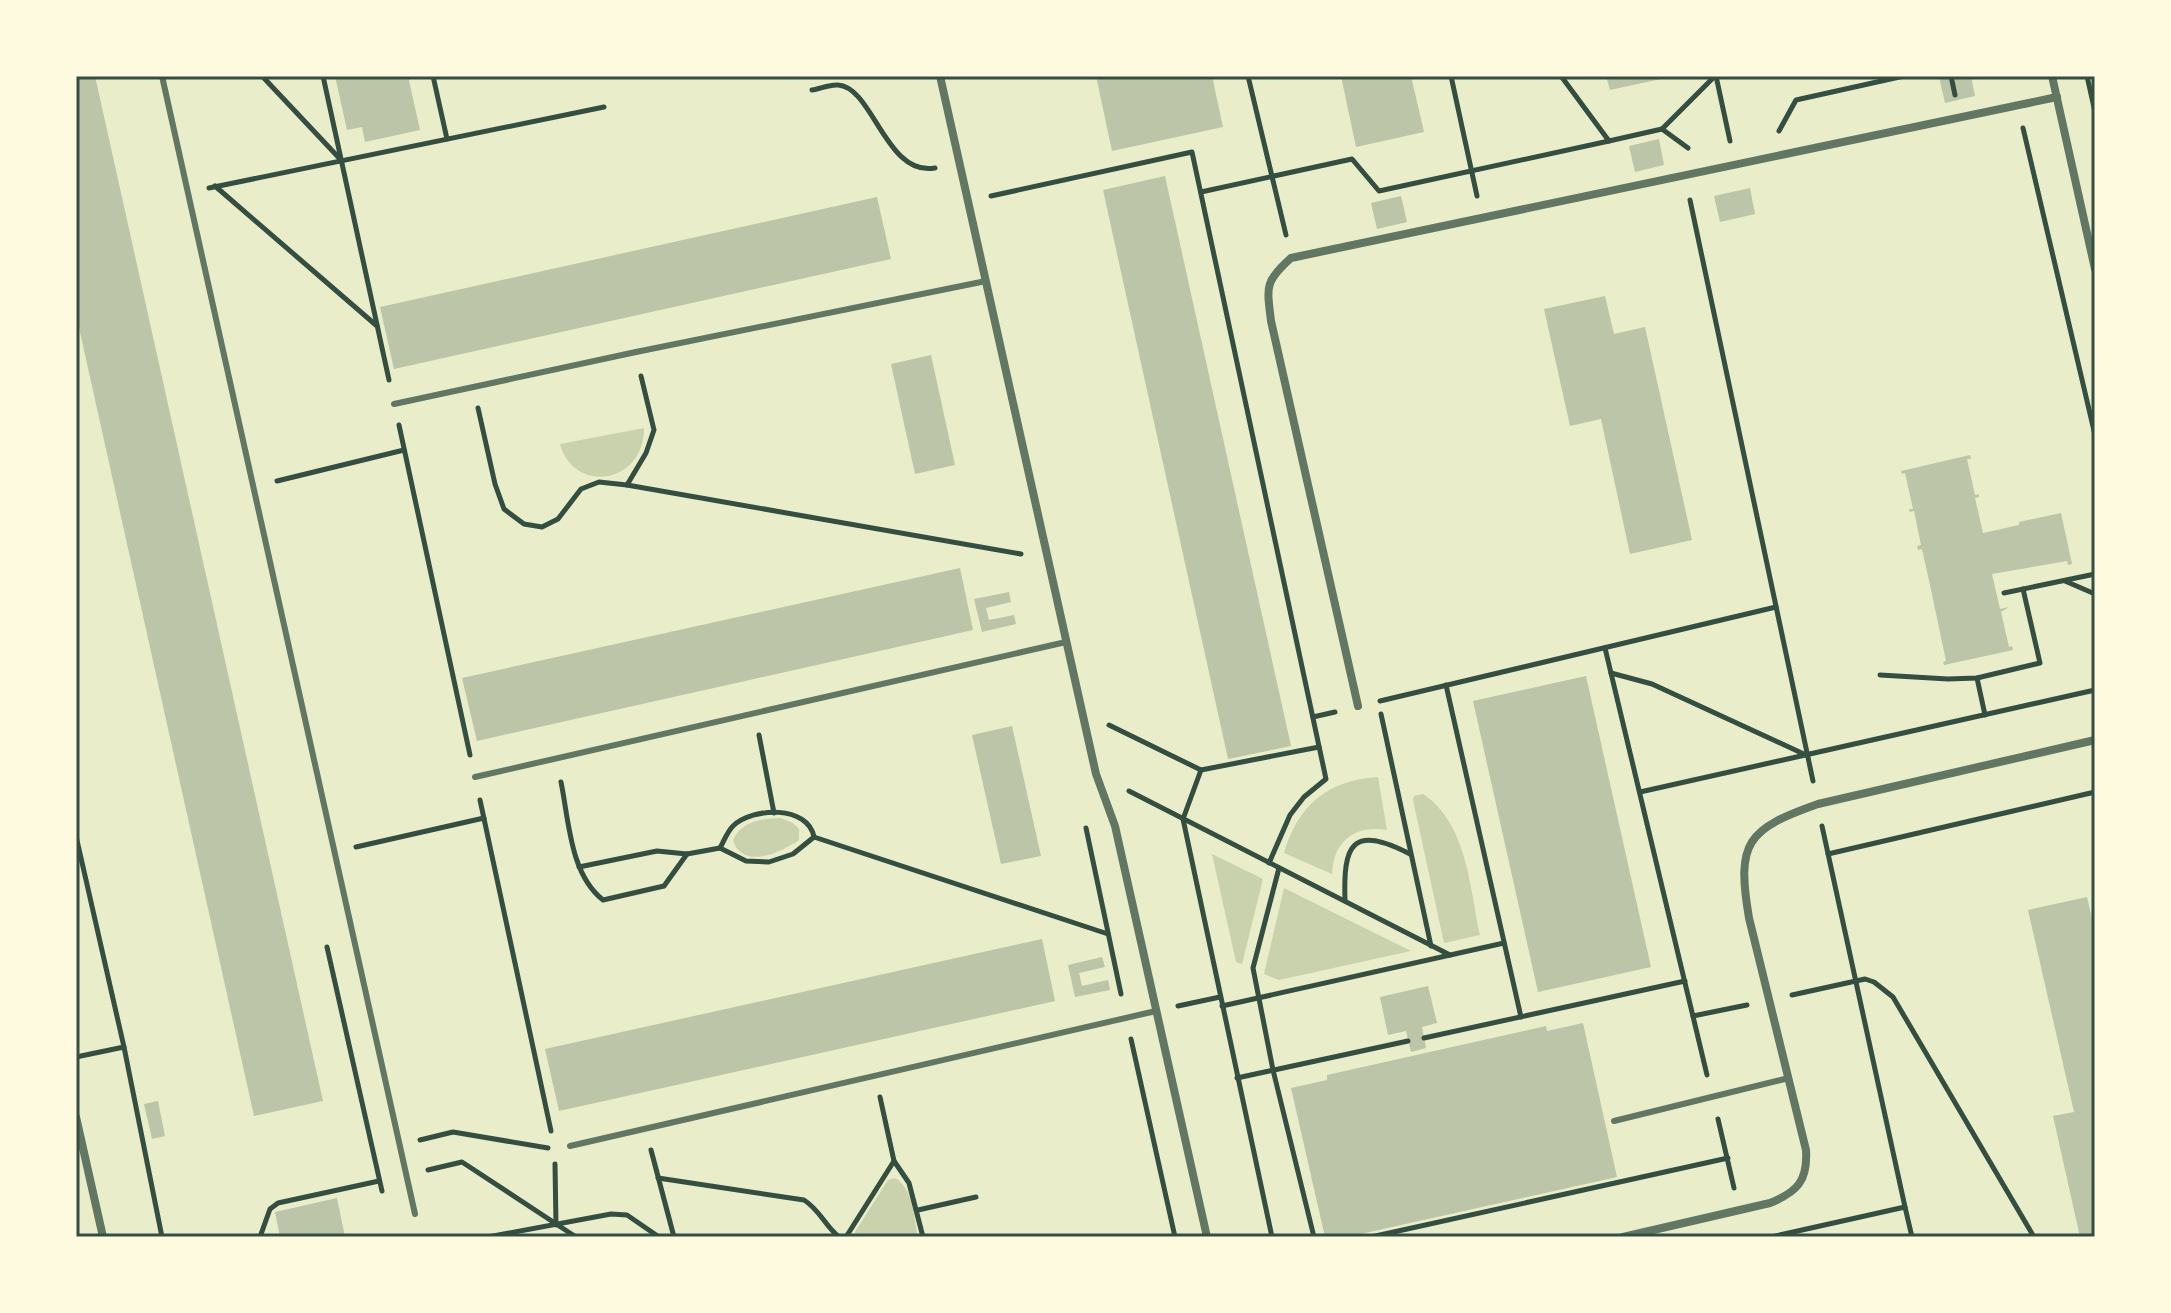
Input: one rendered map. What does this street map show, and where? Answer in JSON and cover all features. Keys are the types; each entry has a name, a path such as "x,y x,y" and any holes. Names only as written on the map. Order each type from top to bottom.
{"street":[{"path":"940,76 1096,774 1115,826 1207,1237"},
{"path":"2052,76 2095,269"},
{"path":"1358,706 1271,321 1267,288 1276,272 1291,258 2057,97"},
{"path":"1623,1237 1740,1211 1789,1195 1799,1185 1807,1167 1806,1150 1743,883 1744,863 1760,829 1778,818 1818,804 2095,740"},
{"path":"76,1117 103,1237"}],"lane":[{"path":"162,76 415,1214"},
{"path":"394,404 986,281"},
{"path":"475,777 1066,642"},
{"path":"570,1146 1156,1011"},
{"path":"1614,1121 1789,1078"}],"path":[{"path":"262,76 342,161"},
{"path":"323,76 552,1134"},
{"path":"433,76 447,139"},
{"path":"1248,76 1291,258"},
{"path":"1451,76 1482,217"},
{"path":"1561,76 1609,141"},
{"path":"1201,192 1352,159 1379,191 1472,172 1662,129 1716,76"},
{"path":"1716,76 1736,164"},
{"path":"1861,76 1870,83"},
{"path":"1768,133 1780,131 1796,100 1904,76"},
{"path":"2087,76 2095,112"},
{"path":"812,90 838,85 852,91 903,161 926,170 959,163"},
{"path":"2017,105 2095,435"},
{"path":"188,192 604,107"},
{"path":"1662,129 1692,151"},
{"path":"1718,145 1743,139"},
{"path":"968,201 1192,152 1326,779 1304,797 1290,815 1269,863"},
{"path":"1684,175 1854,981 1912,1237"},
{"path":"215,186 378,327"},
{"path":"627,485 646,453 654,430 636,352"},
{"path":"473,388 495,484 504,509 524,524 542,527 558,519 581,489 599,482 1026,555"},
{"path":"253,486 404,450"},
{"path":"2004,593 2095,574"},
{"path":"2064,580 2095,594"},
{"path":"1880,675 1977,678 2040,663 2023,589"},
{"path":"1313,717 1776,607"},
{"path":"1424,1038 1685,981 1605,648"},
{"path":"1611,673 1652,684 1807,755"},
{"path":"1977,678 1985,715"},
{"path":"1446,685 1521,1017"},
{"path":"1640,792 2095,690"},
{"path":"1378,701 1431,946"},
{"path":"1082,711 1201,770 1319,747"},
{"path":"754,713 774,813"},
{"path":"556,758 579,867 590,890 603,900 664,886 687,854"},
{"path":"1201,770 1183,819 1272,1237"},
{"path":"1096,774 1450,955"},
{"path":"1828,854 2095,792"},
{"path":"720,848 735,824 746,818 774,813 802,818 812,826 814,837"},
{"path":"335,852 484,818"},
{"path":"76,836 124,1047 162,1237"},
{"path":"579,867 657,851 687,854 720,848 746,861 769,862 793,854 814,837"},
{"path":"814,837 1109,934"},
{"path":"1345,901 1345,859 1351,849 1363,841 1375,839 1411,854"},
{"path":"1279,868 1253,968 1273,1070 1314,1237"},
{"path":"1222,1006 1504,943"},
{"path":"1854,981 1865,979 1874,982 1893,997 2034,1237"},
{"path":"1156,1011 1220,997"},
{"path":"1237,1078 1408,1041"},
{"path":"76,1057 124,1047"},
{"path":"875,1077 894,1161 909,1183 923,1237"},
{"path":"646,1130 674,1237"},
{"path":"400,1145 453,1132 555,1149 556,1225"},
{"path":"1371,1237 1728,1158"},
{"path":"846,1237 894,1161"},
{"path":"260,1237 270,1209 278,1203 462,1162 576,1237"},
{"path":"658,1178 804,1200 822,1215 839,1237"},
{"path":"918,1210 976,1197"},
{"path":"1771,1237 1905,1207"},
{"path":"488,1237 611,1214 627,1215 659,1237"}],"green space":[{"path":"644,428 641,447 633,462 607,476 592,476 579,471 567,460 560,444"},
{"path":"1378,777 1387,830 1365,830 1348,837 1337,852 1332,874 1284,853 1298,821 1318,798 1344,783"},
{"path":"1423,794 1438,806 1458,839 1480,935 1444,943 1413,800 1414,796"},
{"path":"781,818 799,829 799,840 763,856 745,855 738,849 733,840 742,828 760,820"},
{"path":"1212,854 1263,879 1242,964 1236,962"},
{"path":"1284,888 1411,951 1279,980 1264,974"},
{"path":"895,1178 909,1196 918,1237 855,1237 855,1232 888,1180"}],"building":[{"path":"95,76 323,1101 254,1116 76,314 76,80"},
{"path":"335,76 408,76 420,130 365,142 362,127 347,130"},
{"path":"1096,76 1212,76 1223,127 1112,151"},
{"path":"1341,76 1411,76 1424,132 1356,147"},
{"path":"1606,76 1670,76 1670,77 1610,90"},
{"path":"1971,76 1975,96 1945,103 1939,77"},
{"path":"1659,139 1664,165 1635,172 1629,146"},
{"path":"1165,176 1291,746 1228,759 1103,190"},
{"path":"1750,188 1755,214 1720,222 1714,196"},
{"path":"1401,196 1407,222 1377,229 1371,203"},
{"path":"877,197 891,259 394,369 380,307"},
{"path":"1605,296 1614,334 1645,327 1692,540 1630,554 1601,419 1570,426 1544,309"},
{"path":"931,355 955,465 915,474 891,364"},
{"path":"1970,455 1971,459 1967,459 1975,495 1979,494 1975,498 1983,533 2061,513 2072,564 2068,565 2067,561 1992,574 2000,609 2009,607 2001,612 2009,647 2012,646 2013,650 1944,665 1946,661 1922,549 1918,550 1917,546 1921,545 1914,511 1910,512 1909,509 1913,509 1905,473 1901,471"},
{"path":"960,568 973,630 477,741 462,678"},
{"path":"1009,592 1011,602 986,608 989,620 1014,615 1016,624 982,632 974,599"},
{"path":"1586,676 1651,967 1538,992 1473,701"},
{"path":"1012,726 1041,856 1001,864 972,735"},
{"path":"2087,897 2095,932 2095,1237 2080,1237 2053,1116 2074,1112 2028,910"},
{"path":"1042,939 1055,1001 559,1111 545,1049"},
{"path":"1102,957 1105,967 1079,973 1082,986 1108,980 1110,990 1075,997 1068,965"},
{"path":"1428,986 1437,1023 1422,1027 1426,1048 1411,1052 1406,1031 1388,1035 1380,997"},
{"path":"1583,1023 1617,1177 1347,1237 1325,1237 1291,1088 1327,1080 1327,1075 1546,1026 1547,1031"},
{"path":"158,1101 165,1136 152,1139 144,1104"},
{"path":"337,1198 345,1237 280,1237 275,1212"}]}
